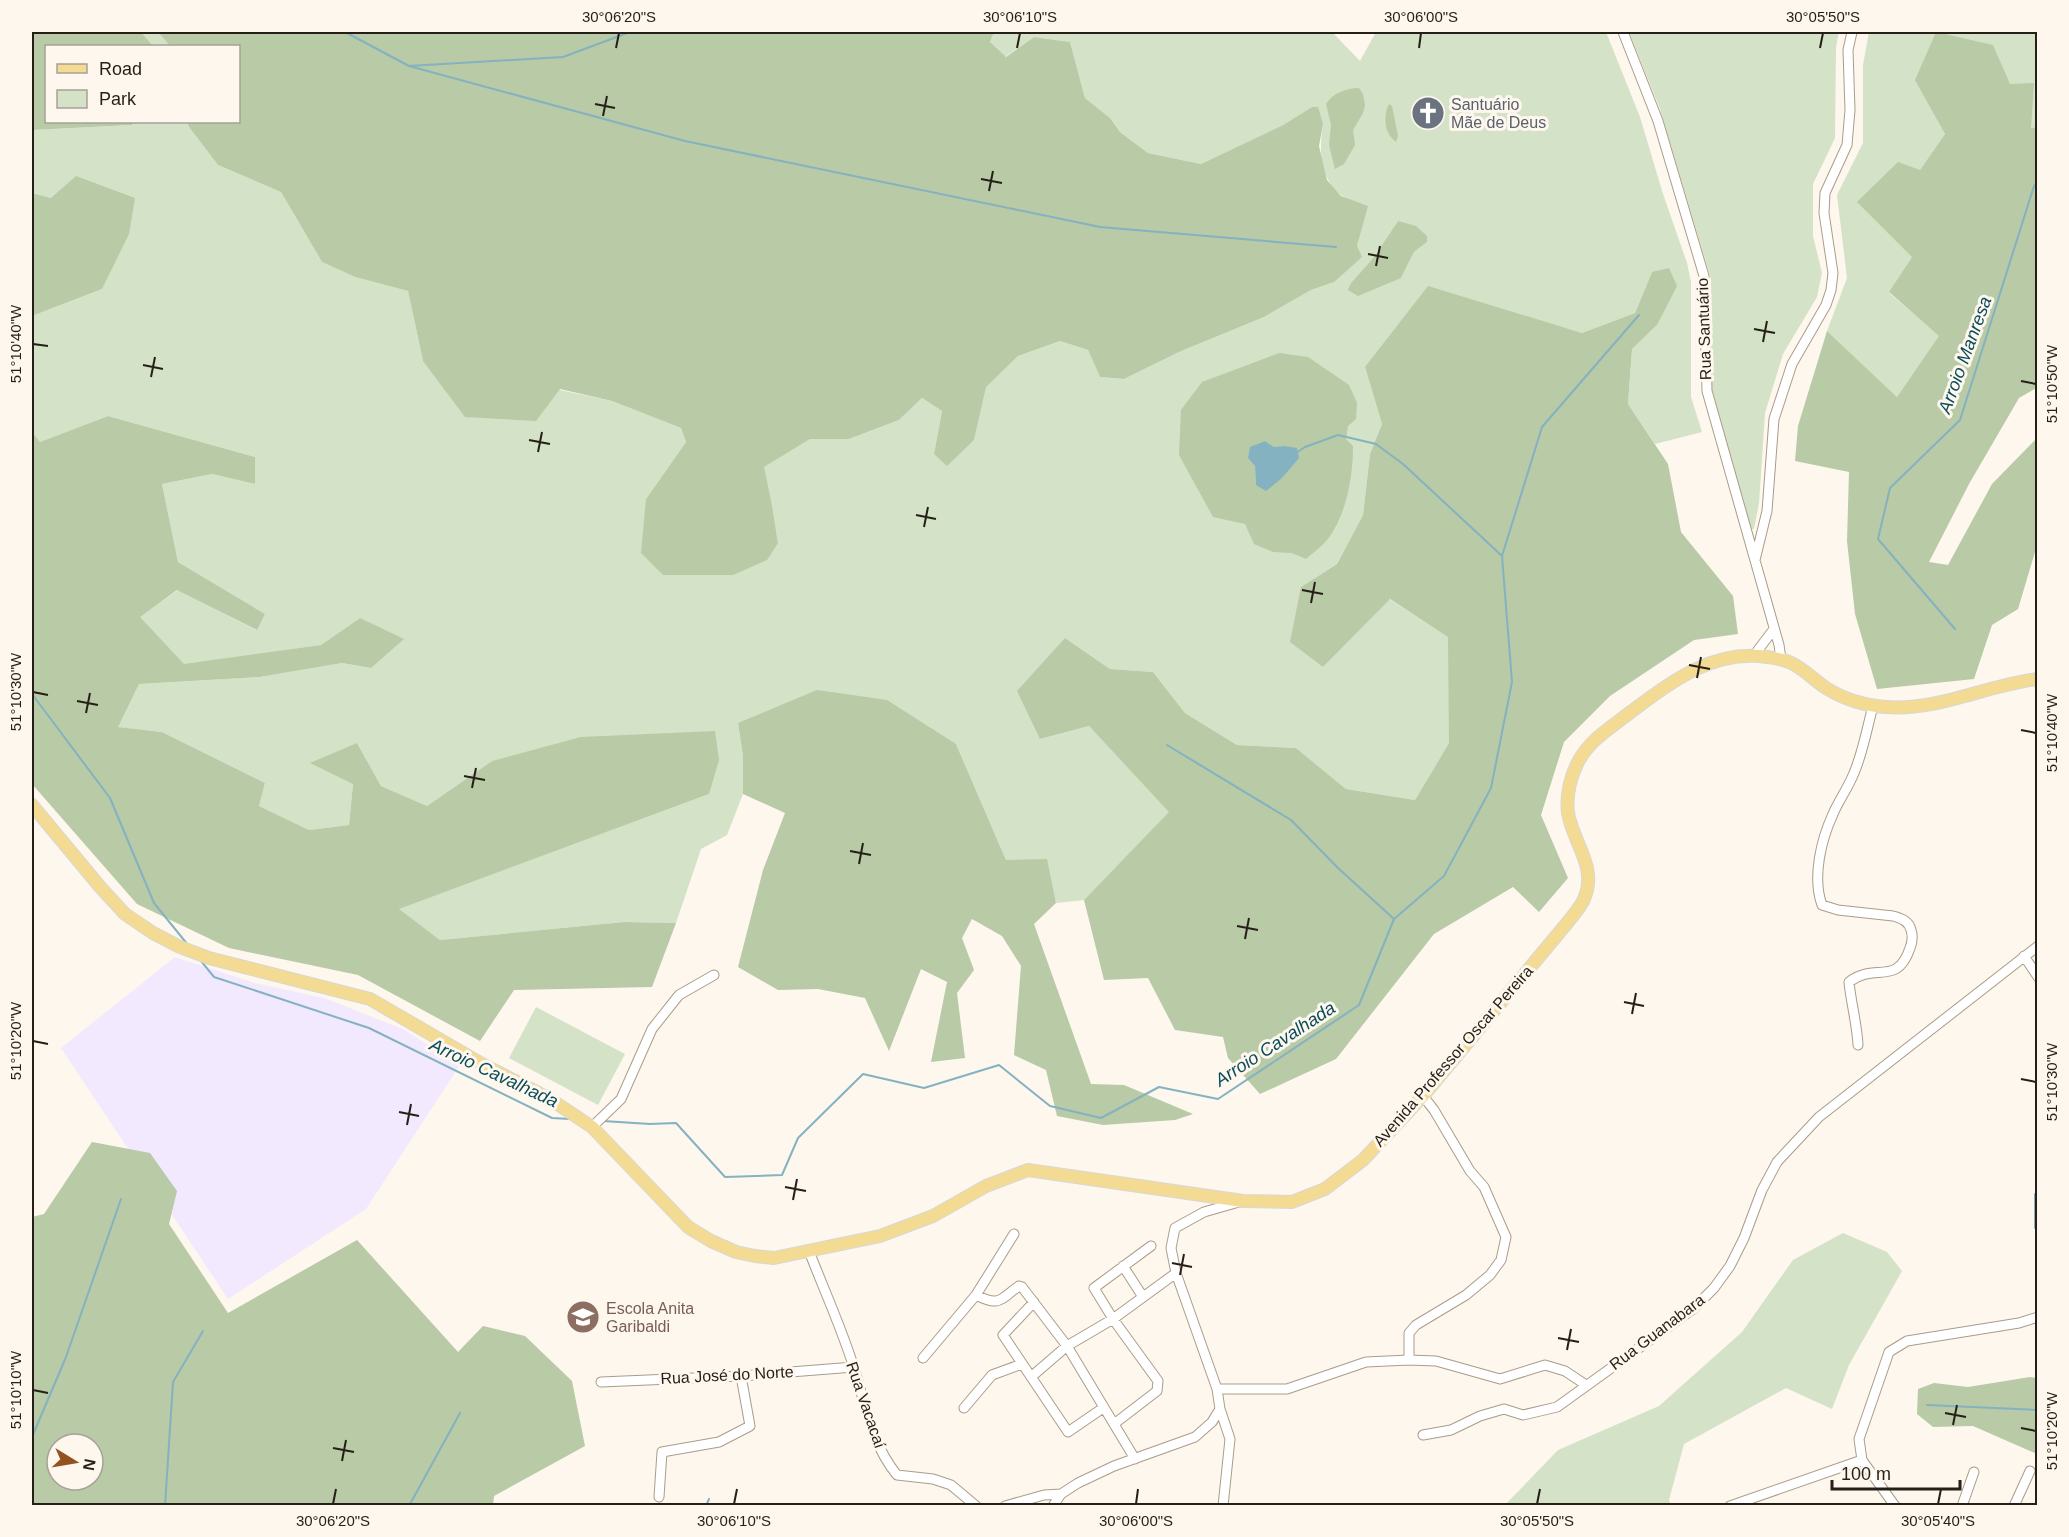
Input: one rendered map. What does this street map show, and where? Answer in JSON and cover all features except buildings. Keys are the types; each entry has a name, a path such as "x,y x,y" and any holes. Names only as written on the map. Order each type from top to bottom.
{"main road":[{"name":"Avenida Professor Oscar Pereira","path":"32,805 124,914 153,933 209,958 370,999 482,1064 550,1099 589,1125 688,1227 736,1252 774,1258 891,1232 933,1216 986,1186 1028,1170 1243,1201 1292,1202 1325,1189 1363,1160 1423,1096 1584,900 1590,875 1568,812 1569,786 1577,763 1593,740 1658,692 1689,672 1709,663 1737,655 1781,659 1797,666 1828,689 1873,706 1904,707 1941,703 2037,679"}],"street":[{"name":"Rua Santuário","path":"1623,32 1658,121 1704,276 1707,391 1781,659"},
{"path":"1755,560 1767,511 1774,419 1792,364 1826,305 1831,290 1833,273 1824,213 1825,193 1847,145 1850,110 1848,50 1852,32"},
{"path":"1757,656 1758,650 1774,629"},
{"path":"1858,1046 1849,982 1863,973 1888,972 1901,968 1912,941 1912,930 1902,918 1838,910 1822,905 1818,893 1817,880 1828,827 1854,773 1873,706"},
{"name":"Rua Guanabara","path":"1423,1435 1450,1430 1480,1416 1504,1409 1523,1414 1557,1407 1693,1309 1714,1288 1730,1266 1744,1238 1762,1190 1778,1162 1819,1117 2037,946"},
{"path":"2024,956 2037,977"},
{"path":"589,1125 621,1099 652,1029 679,995 714,975"},
{"path":"1409,1360 1409,1334 1416,1325 1466,1295 1490,1275 1501,1260 1506,1237 1484,1186 1470,1171 1434,1110 1423,1096"},
{"path":"1223,1506 1230,1439 1216,1389 1176,1273 1171,1248 1175,1228 1204,1212 1243,1201"},
{"path":"923,1358 976,1295 1014,1234"},
{"path":"1114,1424 1157,1391 1159,1387 1158,1381 1113,1319 1094,1288 1151,1246"},
{"name":"Rua Vacacaí","path":"809,1251 854,1367 872,1432 887,1462 897,1475 933,1479 951,1485 976,1506"},
{"path":"1123,1266 1143,1297"},
{"path":"1031,1377 1067,1346 1113,1319 1176,1273"},
{"path":"976,1295 996,1302 1021,1286 1067,1346 1135,1459"},
{"path":"1034,1302 1003,1335 1022,1364 1068,1432 1104,1408"},
{"path":"1895,1506 1862,1460 1860,1439 1889,1352 1907,1341 2019,1323 2037,1317"},
{"path":"1216,1389 1287,1389 1366,1362 1409,1360 1436,1362 1500,1379 1545,1365 1565,1371 1586,1385"},
{"path":"964,1408 992,1375 1022,1364"},
{"name":"Rua José do Norte","path":"601,1382 741,1376 854,1367"},
{"path":"659,1497 662,1452 719,1442 750,1426 741,1376"},
{"path":"1053,1506 1061,1494 1078,1483 1195,1437 1212,1422 1220,1409"},
{"path":"1731,1506 1862,1460"},
{"path":"2014,1506 2030,1471"},
{"path":"1962,1506 1974,1472"},
{"path":"1005,1506 1044,1495 1061,1494"}],"shaded area":[{"path":"175,957 255,983 324,998 403,1029 460,1065 366,1209 228,1299 61,1048"}],"green space":[{"path":"32,32 141,32 152,45 45,45 45,123 133,123 132,125 32,130"},
{"path":"141,32 158,32 169,45 152,45"},
{"path":"158,32 994,32 990,42 1006,57 1034,37 1070,42 1085,98 1110,118 1120,132 1148,153 1201,164 1283,125 1312,107 1318,107 1323,124 1319,146 1327,180 1341,196 1368,206 1357,246 1362,257 1334,282 1311,290 1264,317 1179,352 1124,379 1100,377 1088,350 1060,341 1018,356 986,387 974,440 947,466 934,454 942,411 922,398 899,420 849,439 810,439 764,467 778,543 767,560 733,575 663,575 641,553 646,499 686,442 681,428 612,401 560,389 536,421 465,417 423,361 408,291 355,277 322,262 281,192 218,165 189,127 187,123 240,123 240,45 169,45"},
{"path":"994,32 1332,32 1360,61 1376,32 1606,32 1640,117 1687,263 1691,282 1691,397 1702,432 1655,444 1628,404 1632,349 1657,325 1652,272 1635,313 1582,333 1526,317 1365,367 1382,424 1370,454 1363,515 1337,564 1301,587 1323,667 1389,599 1449,637 1449,743 1415,800 1346,789 1296,748 1237,745 1185,713 1153,672 1110,669 1065,638 1040,739 1089,726 1170,812 1084,900 1056,903 1046,860 1006,860 956,744 738,723 743,756 743,794 727,835 701,849 676,923 624,922 440,940 398,909 709,794 492,761 427,806 381,786 357,743 349,825 309,830 259,806 265,783 162,732 117,727 139,684 260,677 342,663 371,668 360,618 321,645 184,665 139,617 178,590 256,630 265,614 178,562 162,484 212,474 255,484 255,457 108,416 40,442 32,432 32,316 102,289 51,198 32,193 32,130 132,125 133,123 187,123 218,165 281,192 322,262 355,277 408,291 423,361 612,401 681,428 686,442 646,499 778,543 763,467 810,439 849,439 899,420 922,398 942,411 934,454 974,440 985,387 1018,356 1060,341 1088,350 1100,377 1124,379 1179,352 1264,317 1311,290 1334,282 1357,246 1367,206 1341,195 1328,180 1321,153 1323,124 1312,107 1283,125 1201,164 1148,153 1120,132 1110,118 1085,98 1070,42 1034,37 1005,57 990,42","holes":["1398,221 1427,242 1414,252 1401,278 1351,283 1374,257"]},
{"path":"1629,32 1839,32 1836,47 1835,138 1813,184 1813,236 1822,273 1817,297 1783,354 1765,413 1759,503 1754,529 1751,529 1712,391 1711,279 1660,109"},
{"path":"1869,32 1936,32 1916,80 1945,134 1920,170 1912,257 1889,293 1940,336 1897,397 1827,331 1847,278 1837,195 1863,143 1863,65"},
{"path":"1936,32 1993,45 2010,84 2034,83 2031,128 2037,127 2038,387 2019,398 1969,484 1929,562 1948,565 1992,484 2037,438 2037,550 2018,609 1992,625 1974,679 1877,689 1855,614 1847,541 1849,472 1795,461 1798,426 1827,331 1897,397 1939,336 1889,292 1912,257 1857,202 1898,162 1920,170 1945,134 1915,80"},
{"path":"1941,32 2037,32 2037,127 2031,128 2010,84"},
{"path":"1359,88 1365,105 1353,130 1355,145 1344,164 1335,169 1329,145 1331,125 1326,104 1340,92"},
{"path":"1389,104 1392,106 1398,136 1396,142 1389,134 1386,125"},
{"path":"76,176 135,198 129,234 102,289 32,316 32,193 51,198"},
{"path":"1398,221 1416,226 1427,236 1427,242 1414,252 1401,278 1358,296 1348,290 1351,283 1374,257"},
{"path":"1669,268 1677,286 1657,325 1632,349 1628,404 1668,464 1681,532 1733,596 1738,634 1694,640 1610,696 1564,742 1541,815 1568,878 1539,912 1513,887 1434,934 1336,1059 1260,1094 1228,1058 1223,1037 1175,1030 1148,978 1104,980 1084,900 1169,812 1089,726 1040,739 1017,691 1065,638 1110,669 1153,672 1185,713 1237,745 1296,748 1346,789 1415,800 1449,743 1448,637 1390,599 1323,667 1290,642 1301,587 1337,564 1363,515 1370,454 1382,424 1365,367 1428,286 1582,333 1635,313 1652,272"},
{"path":"1279,353 1308,357 1349,385 1357,403 1356,419 1348,426 1346,439 1353,446 1348,493 1341,516 1330,536 1306,559 1292,553 1273,552 1254,544 1245,524 1213,517 1179,455 1181,410 1202,382","holes":["1265,441 1274,447 1284,446 1256,485 1255,466 1248,458 1251,447"]},
{"path":"108,416 255,457 255,484 212,474 162,484 178,562 265,614 257,630 177,590 140,617 184,664 321,645 360,618 404,639 371,668 342,663 260,677 139,684 118,727 162,732 265,783 259,806 309,830 349,825 353,784 310,763 357,743 381,786 427,806 492,761 581,737 715,731 719,760 709,794 399,909 440,940 624,922 676,923 652,987 514,990 480,1041 358,975 229,948 137,904 32,784 32,432 40,442"},
{"path":"817,690 887,700 956,744 1006,860 1047,859 1056,903 1034,924 1091,1084 1124,1085 1193,1114 1175,1120 1103,1125 1057,1116 1046,1070 1014,1055 1021,966 1002,936 972,919 962,938 974,970 957,993 965,1058 931,1062 947,982 921,969 889,1051 865,998 818,989 778,990 738,967 763,870 785,813 743,794 743,756 738,723"},
{"path":"536,1007 625,1054 598,1105 509,1058"},
{"path":"92,1142 150,1153 177,1191 169,1224 228,1313 357,1240 458,1352 483,1326 525,1336 572,1381 585,1446 494,1496 493,1505 32,1505 32,1217 44,1214"},
{"path":"1843,1233 1887,1252 1902,1271 1849,1365 1832,1409 1786,1388 1684,1444 1669,1500 1671,1505 1505,1505 1558,1450 1659,1406 1742,1332 1793,1260"},
{"path":"2030,1377 2037,1378 2037,1454 1973,1426 1933,1427 1917,1414 1918,1389 1934,1383 1968,1387"}],"water":[{"path":"1265,441 1274,447 1297,448 1299,458 1282,478 1266,491 1256,485 1255,466 1248,458 1250,447"}],"waterway":[{"path":"345,32 409,66 563,57 630,32"},
{"path":"409,66 685,141 1100,227 1336,247"},
{"name":"Arroio Manresa","path":"1955,629 1878,539 1890,488 1960,420 2034,186 2038,183"},
{"name":"Arroio Cavalhada","path":"603,1121 676,1123 725,1177 782,1175 798,1138 863,1074 924,1088 999,1065 1050,1106 1101,1118 1159,1087 1218,1099 1359,1005 1394,919 1444,876 1491,788 1512,682 1502,556 1542,427 1639,315"},
{"path":"1296,453 1305,447 1338,435 1376,444 1403,464 1501,555"},
{"name":"Arroio Cavalhada","path":"32,694 110,798 154,903 188,945"},
{"path":"1167,745 1291,820 1338,868 1394,919"},
{"name":"Arroio Cavalhada","path":"201,961 214,977 369,1028 552,1118 570,1119"},
{"path":"2035,1194 2035,1228 2038,1230"},
{"path":"32,1437 66,1357 121,1199"},
{"path":"165,1506 173,1382 203,1331"},
{"path":"1927,1405 2038,1410"},
{"path":"409,1506 460,1413"},
{"path":"706,1506 709,1499"}],"place":[{"name":"Santuário Mãe de Deus","path":"1428,113"},
{"name":"Escola Anita Garibaldi","path":"583,1317"}]}
